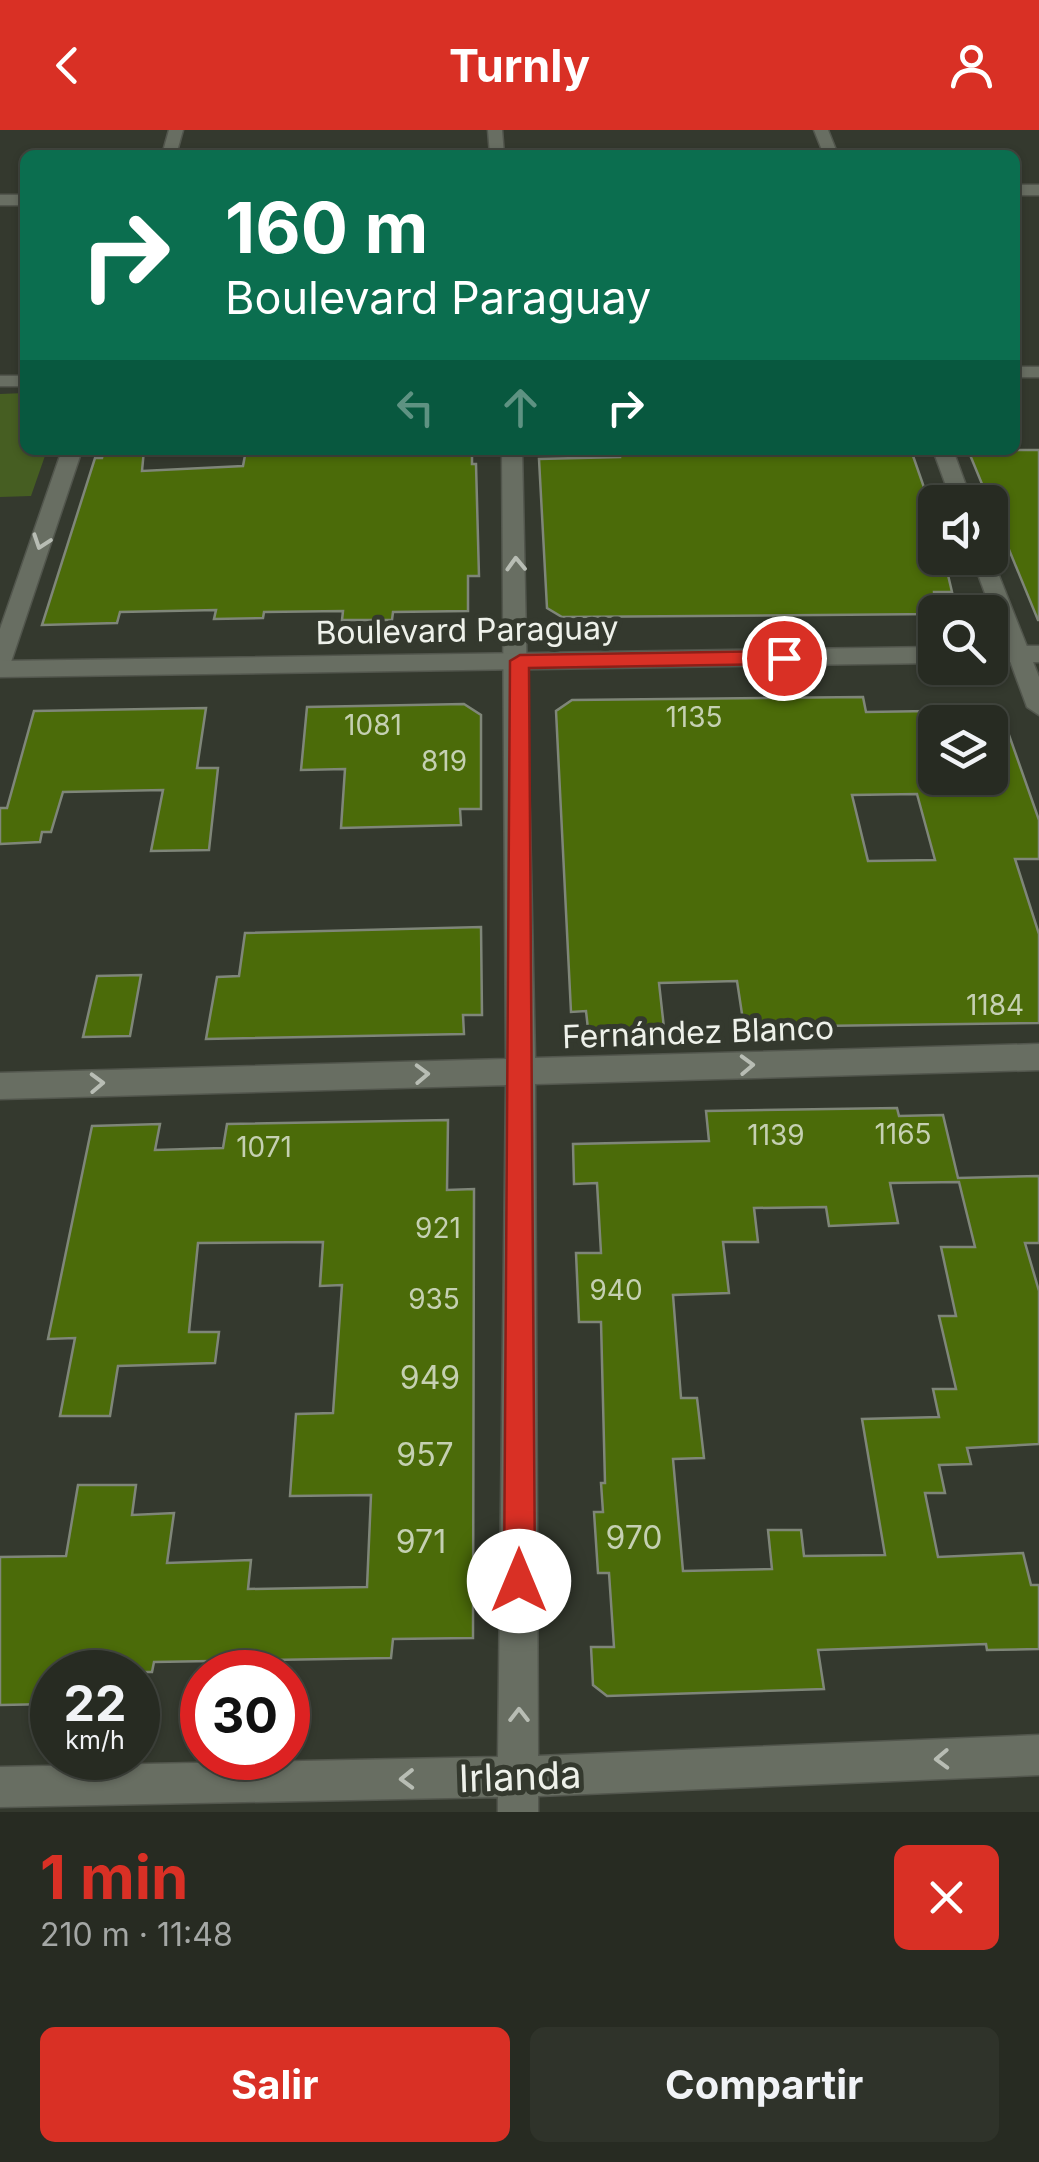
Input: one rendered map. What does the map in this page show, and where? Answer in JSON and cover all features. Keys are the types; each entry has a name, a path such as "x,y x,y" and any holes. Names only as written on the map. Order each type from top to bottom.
{"street":[{"path":"0,666 70,455"},
{"path":"512,455 520,661 522,1072 518,1794"},
{"path":"944,455 955,485"},
{"path":"991,575 1029,654 1039,706"},
{"name":"Boulevard Paraguay","path":"0,666 918,655"},
{"name":"Fernández Blanco","path":"0,1086 1039,1057"},
{"name":"Irlanda","path":"0,1786 518,1794 1039,1756"}],"green space":[{"path":"20,393 20,455 45,455 31,496 0,497 0,394"}],"building":[{"path":"1020,450 1039,450 1039,620 1008,547 1008,485 982,485 970,455 1020,455"},
{"path":"144,455 142,471 243,466 245,455 472,455 472,464 476,464 479,576 468,576 468,611 393,612 392,620 342,620 343,611 264,612 263,618 214,619 216,610 120,612 117,623 42,625 95,458"},
{"path":"620,455 913,455 923,485 918,485 918,575 948,575 952,592 918,595 918,614 562,617 547,608 539,459"},
{"path":"863,697 866,712 918,711 918,795 1008,795 1008,732 1039,820 1039,859 1015,859 1039,934 1039,1023 744,1027 737,981 659,983 664,1028 588,1029 586,1011 571,1012 556,711 572,700","holes":["917,794 935,860 868,861 852,795"]},
{"path":"464,704 481,715 481,809 460,809 461,825 341,828 345,769 301,770 307,707"},
{"path":"206,708 197,768 218,768 209,850 151,851 163,790 63,792 51,832 42,832 40,842 0,844 0,808 7,808 34,711"},
{"path":"481,927 482,1015 463,1015 464,1034 206,1039 217,977 239,976 245,933"},
{"path":"141,975 130,1036 83,1037 97,976"},
{"path":"897,1108 899,1116 943,1115 958,1178 1039,1176 1039,1243 1025,1243 1039,1291 1039,1444 967,1448 971,1464 939,1465 945,1493 925,1493 938,1557 1023,1553 1031,1585 1039,1585 1039,1649 987,1650 986,1644 818,1650 824,1689 607,1696 593,1685 591,1647 614,1647 609,1573 598,1573 594,1512 603,1512 601,1483 605,1483 601,1322 579,1322 576,1253 601,1253 597,1183 574,1184 573,1144 709,1141 706,1111","holes":["959,1182 975,1247 941,1247 956,1316 939,1316 956,1389 933,1389 939,1417 862,1419 885,1555 804,1556 801,1530 768,1530 772,1569 683,1571 673,1459 704,1458 697,1398 681,1398 673,1295 729,1293 723,1242 758,1242 754,1208 826,1207 829,1226 898,1223 890,1183"]},
{"path":"448,1120 447,1190 474,1189 473,1638 393,1639 391,1658 310,1659 310,1650 180,1650 180,1662 160,1662 160,1650 30,1650 30,1704 0,1705 0,1557 66,1556 78,1485 136,1485 132,1515 174,1513 167,1563 251,1560 248,1589 367,1587 371,1495 290,1496 296,1414 333,1413 342,1285 320,1286 323,1242 198,1243 189,1332 219,1332 215,1363 118,1366 110,1416 60,1416 75,1338 48,1339 92,1126 160,1124 155,1150 223,1148 227,1124"}],"route":[{"path":"519,1581 520,661 784,658"}]}
